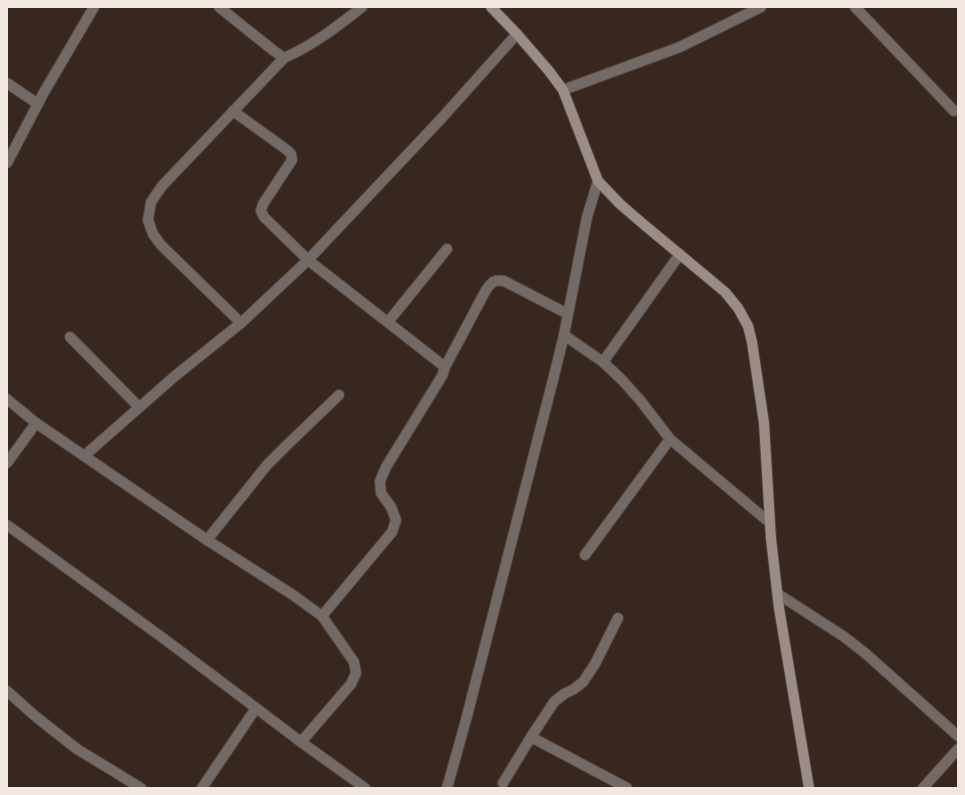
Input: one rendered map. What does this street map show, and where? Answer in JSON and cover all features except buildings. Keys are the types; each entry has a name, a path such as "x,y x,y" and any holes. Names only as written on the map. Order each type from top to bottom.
{"street":[{"path":"219,7 284,58"},
{"path":"242,323 161,246 153,234 148,220 151,202 162,186 284,58 296,53 362,7"},
{"path":"491,7 518,34 563,90 598,181 620,204 725,292 738,308 748,326 752,342 764,423 770,522 778,594 809,788"},
{"path":"563,90 680,47 761,7"},
{"path":"855,7 954,111"},
{"path":"7,163 91,8"},
{"path":"84,456 175,376 242,323 308,260 440,120 518,34"},
{"path":"7,82 38,104"},
{"path":"233,111 291,154 292,160 263,204 261,211 264,217 308,260 445,367"},
{"path":"447,788 470,705 556,368 564,335 587,217 598,181"},
{"path":"388,322 447,249"},
{"path":"603,362 680,254"},
{"path":"322,616 392,532 396,520 391,507 381,492 380,481 386,467 442,376 445,367 491,283 497,280 504,281 568,314"},
{"path":"564,335 603,362 640,400 670,439 770,522"},
{"path":"70,337 138,408"},
{"path":"207,540 267,465 339,395"},
{"path":"7,399 36,423 207,540 293,595 322,616 354,662 356,673 351,684 301,742"},
{"path":"7,463 36,423"},
{"path":"585,554 670,439"},
{"path":"7,525 163,638 301,742 365,788"},
{"path":"778,594 843,636 860,649 958,736"},
{"path":"503,783 554,702 583,682 595,664 618,618"},
{"path":"7,691 35,716 77,749 141,788"},
{"path":"202,788 256,708"},
{"path":"531,737 627,788"},
{"path":"923,788 958,749"}]}
